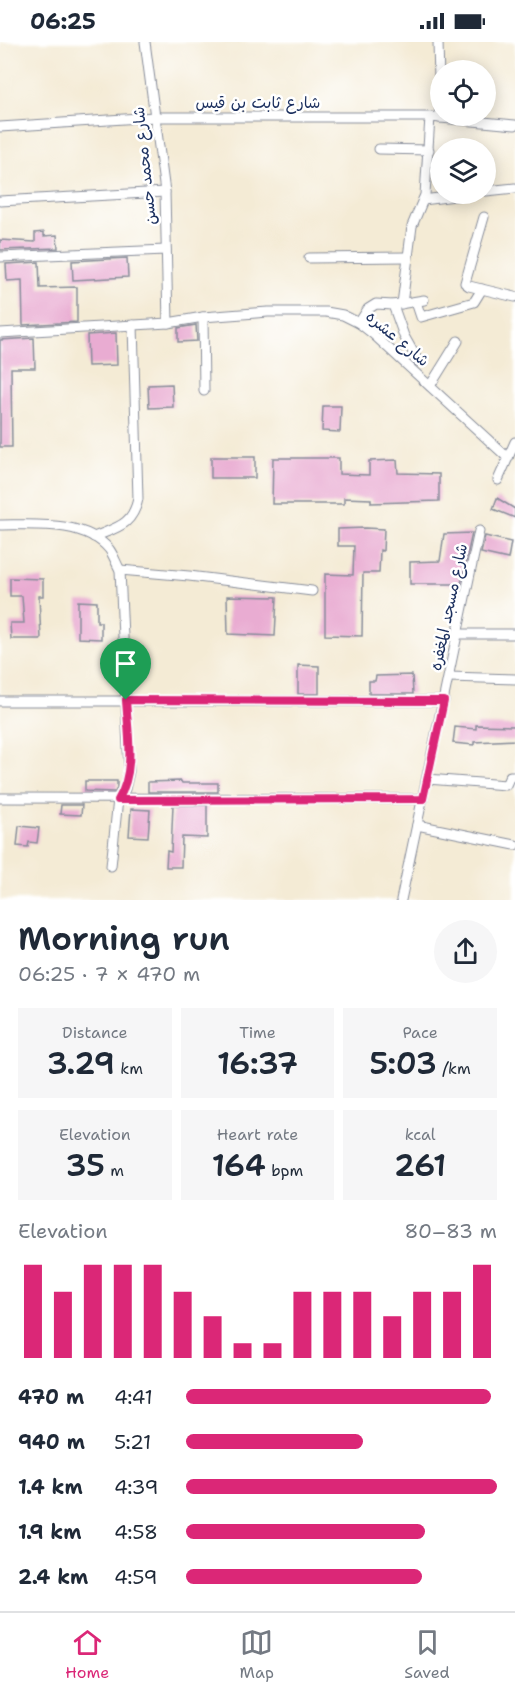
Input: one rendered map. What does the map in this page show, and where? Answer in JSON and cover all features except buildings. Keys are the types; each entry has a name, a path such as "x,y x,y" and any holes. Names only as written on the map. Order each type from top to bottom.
{"street":[{"name":"شارع محمد حسن","path":"145,42 165,192 168,323"},
{"path":"437,60 438,42"},
{"name":"شارع ثابت بن قيس","path":"0,127 155,117 430,117"},
{"name":"شارع ثابت بن قيس","path":"496,123 515,125"},
{"path":"418,361 404,336 397,304 412,226 423,200 433,126"},
{"path":"379,149 429,150"},
{"path":"496,190 515,188"},
{"path":"0,201 165,192"},
{"path":"423,200 430,199"},
{"path":"484,217 465,281 469,286 515,297"},
{"path":"0,257 166,250"},
{"path":"309,258 406,257"},
{"path":"359,322 373,305 420,301 419,316 421,317 476,301 482,289"},
{"name":"شارع عشره","path":"0,333 133,326 268,312 326,312 343,315 359,322 508,458"},
{"path":"203,317 204,391"},
{"path":"94,537 130,519 135,512 138,499 133,326"},
{"path":"430,386 458,341"},
{"path":"498,480 515,442"},
{"path":"0,525 63,525 94,537 109,549 120,570 129,771 118,800 111,866"},
{"name":"شارع مسجد المغفره","path":"401,900 479,531"},
{"path":"120,570 312,591"},
{"path":"458,634 515,634"},
{"path":"449,677 515,679"},
{"path":"0,700 444,701"},
{"path":"427,779 506,785 511,776 515,776"},
{"path":"0,798 423,799"},
{"path":"417,825 515,845"}],"route":[{"path":"126,700 444,701 423,799 148,798 118,800 129,771 126,700"}]}
